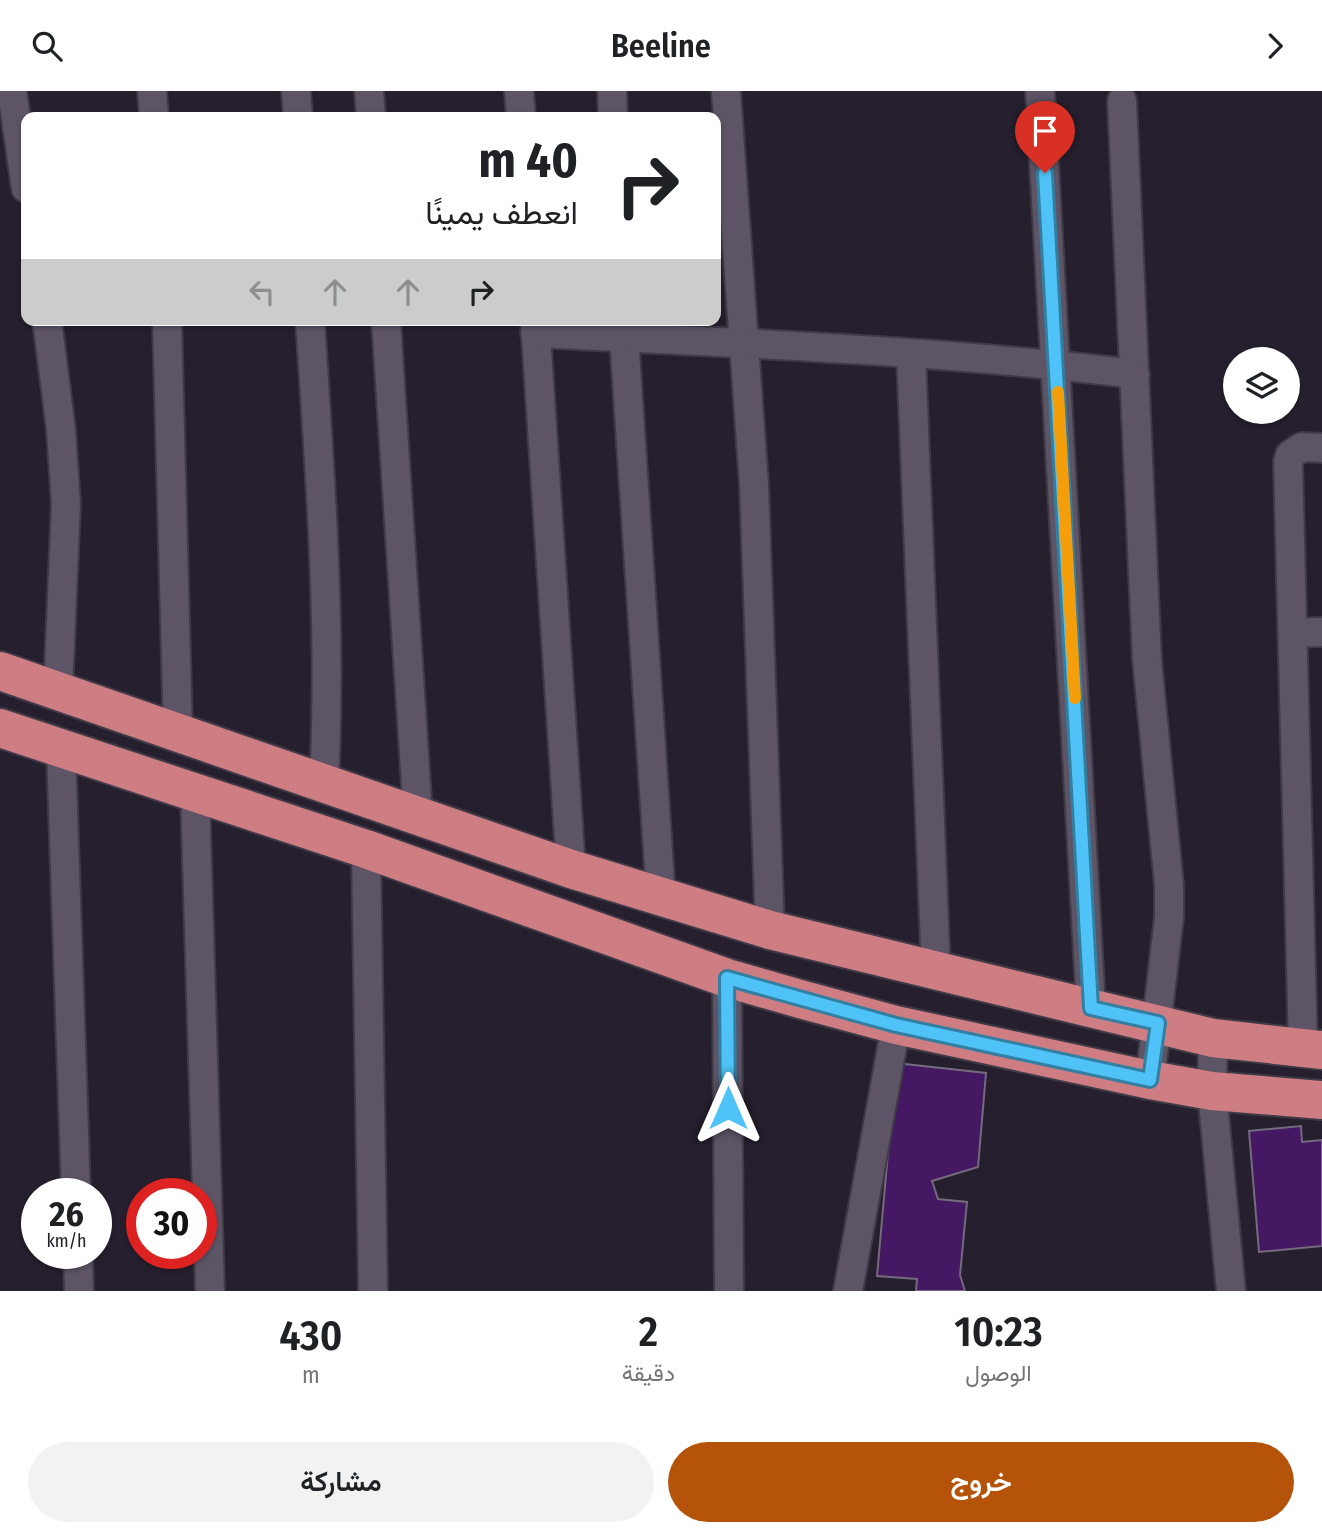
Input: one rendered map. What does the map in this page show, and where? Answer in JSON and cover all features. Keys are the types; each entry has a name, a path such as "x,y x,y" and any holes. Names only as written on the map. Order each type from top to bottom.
{"highway":[{"path":"0,671 571,869 770,930 1213,1038 1312,1049"},
{"path":"0,728 195,795 366,849 727,978 896,1025 1150,1080 1212,1091 1322,1100"}],"street":[{"path":"12,91 21,153"},
{"path":"152,91 154,112"},
{"path":"296,91 298,112"},
{"path":"369,91 371,112"},
{"path":"519,91 521,112"},
{"path":"612,91 613,112"},
{"path":"726,91 754,485 770,930"},
{"path":"1040,91 1091,1008"},
{"path":"1122,100 1147,660 1169,917 1150,1080"},
{"path":"48,326 61,430 66,504 58,691"},
{"path":"167,326 178,733"},
{"path":"310,326 327,584 328,697 324,782"},
{"path":"386,326 418,816"},
{"path":"571,869 535,327 623,329 744,344 1057,365 1135,374"},
{"path":"623,329 661,898"},
{"path":"911,355 936,971"},
{"path":"1312,1049 1310,850 1293,633 1288,462 1295,450 1322,449"},
{"path":"1293,633 1322,632"},
{"path":"61,750 75,1178"},
{"path":"195,795 210,1291"},
{"path":"366,849 373,1291"},
{"path":"727,978 729,1291"},
{"path":"848,1291 896,1025"},
{"path":"1213,1038 1212,1091 1231,1291"},
{"path":"78,1269 79,1291"}],"building":[{"path":"896,1063 986,1073 978,1167 932,1181 938,1199 967,1202 960,1275 965,1291 916,1291 917,1279 877,1276"},
{"path":"1301,1126 1302,1142 1322,1140 1322,1246 1259,1252 1249,1131"}],"slow traffic":[{"path":"1058,392 1075,698"}],"route":[{"path":"728,1108 727,978 896,1025 1150,1080 1158,1023 1091,1008 1045,173"}]}
